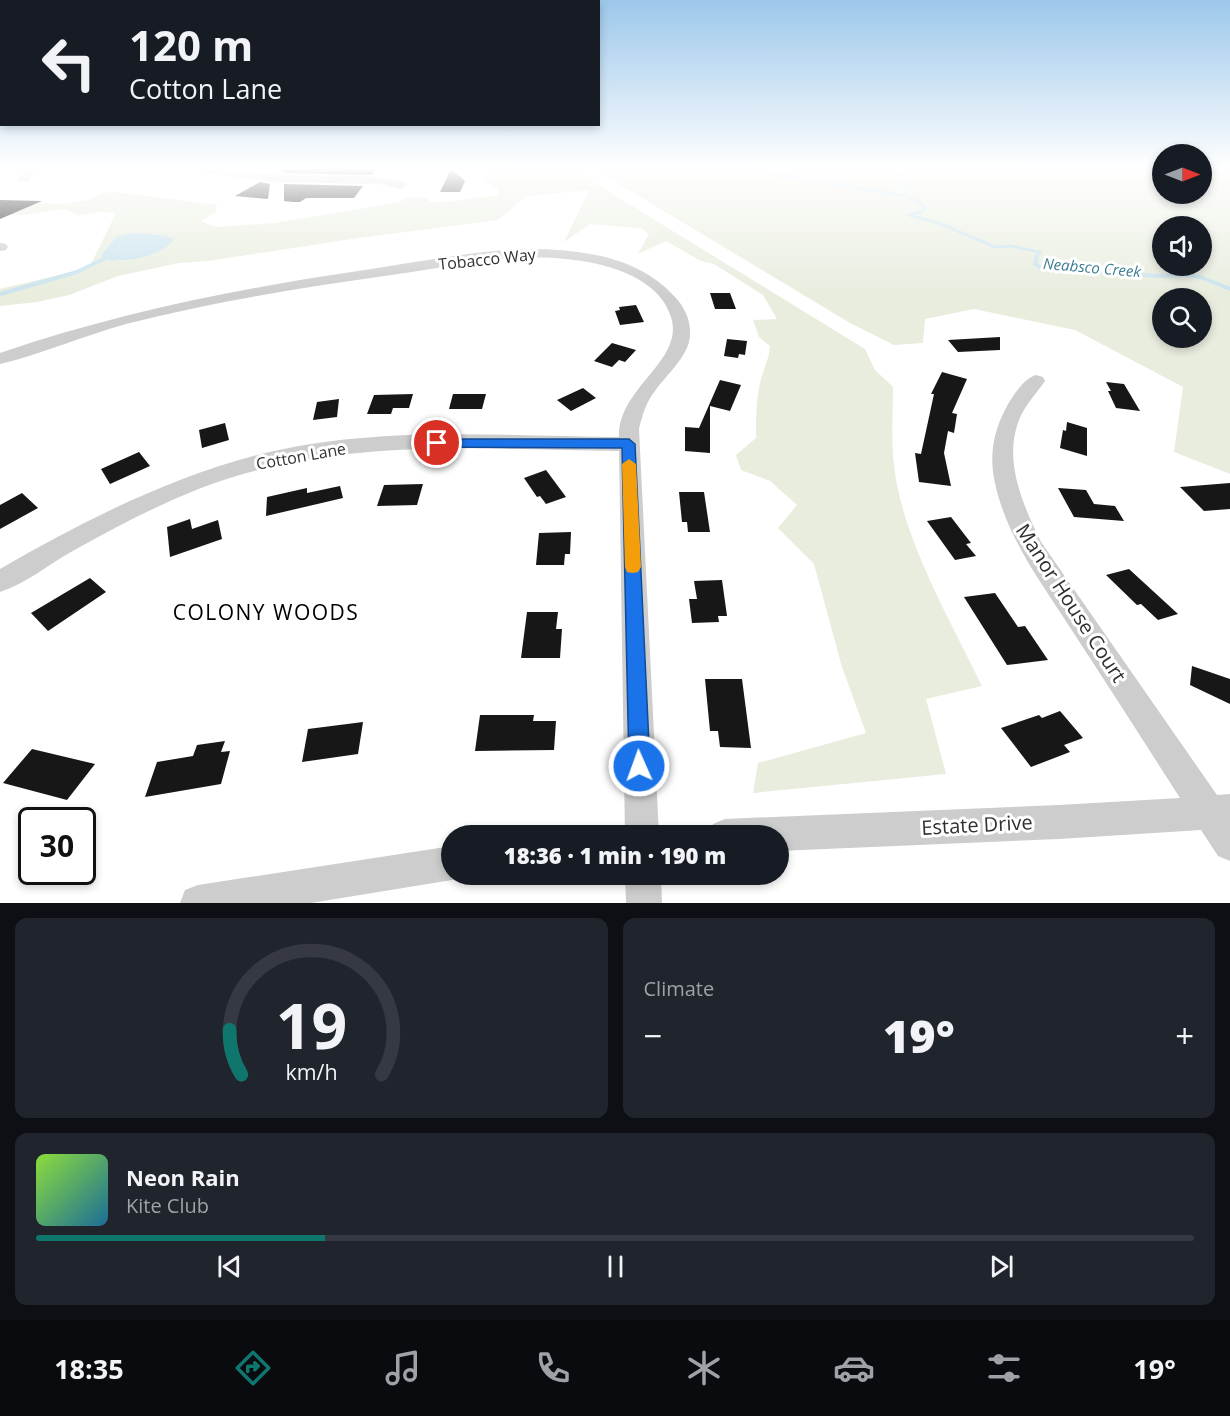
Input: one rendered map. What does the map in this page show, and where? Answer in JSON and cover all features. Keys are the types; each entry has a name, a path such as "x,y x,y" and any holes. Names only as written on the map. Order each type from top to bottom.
{"street":[{"name":"Tobacco Way","path":"0,359 105,323 209,300 494,255 534,252 570,255 620,267 649,281 670,299 681,321 680,343 672,359 639,399 632,416 629,444 642,825"},
{"name":"Manor House Court","path":"1036,381 1022,396 1004,434 1001,452 1010,502 1031,547 1219,812 1230,844"},
{"name":"Cotton Lane","path":"0,582 80,536 143,504 182,487 262,462 308,452 395,444 629,444"},
{"name":"Estate Drive","path":"789,833 1219,812"},
{"path":"198,903 441,865"},
{"path":"643,885 644,903"}],"shaded area":[{"path":"16,211 50,211 23,215 6,215"},
{"path":"70,211 216,211 201,221 215,227 275,223 346,211 509,211 498,220 208,261 179,263 118,276 69,295 37,302 0,306 0,289 80,270 91,264 116,213 78,215","holes":["132,233 164,235 155,253 118,261 101,255 113,240"]},
{"path":"579,211 641,211 865,349 875,370 893,387 894,465 906,520 942,607 982,686 926,699 946,774 753,793 758,763 866,733 842,667 814,564 778,528 797,505 770,481 741,470 736,455 756,438 758,394 770,346 759,337 753,320 777,319 763,295 714,264 701,261 666,241 638,254 649,234 641,228 590,224 564,242"},
{"path":"664,211 1230,211 1230,474 1174,452 1183,387 1075,330 974,309 925,319 923,343 894,345 850,323"}],"water":[{"path":"132,233 164,235 174,239 162,250 153,254 132,259 104,259 101,255 116,237"}],"building":[{"path":"0,211 18,211 0,219"},
{"path":"710,293 730,293 736,309 715,309"},
{"path":"636,305 644,322 620,325 615,311 620,310 619,307"},
{"path":"1000,337 1000,350 958,352 948,340"},
{"path":"727,339 747,341 745,355 739,354 738,358 724,356"},
{"path":"612,343 636,350 625,362 619,360 612,367 594,361"},
{"path":"942,372 967,379 952,413 957,414 954,433 948,431 944,453 951,486 919,482 915,453 921,454 934,394 931,394"},
{"path":"720,380 741,385 730,411 710,406 710,453 685,451 685,427 699,428"},
{"path":"1106,382 1124,384 1140,411 1116,408"},
{"path":"583,388 596,398 571,411 557,400"},
{"path":"413,394 409,408 393,408 391,414 367,414 374,395"},
{"path":"453,394 486,394 482,409 449,409"},
{"path":"339,399 337,417 313,420 317,402"},
{"path":"1067,422 1087,428 1087,456 1060,448"},
{"path":"225,423 229,440 202,448 199,430"},
{"path":"139,452 150,466 110,484 101,469"},
{"path":"546,470 566,497 546,504 540,496 537,497 524,478"},
{"path":"1230,483 1230,509 1204,511 1180,487"},
{"path":"423,484 417,505 377,506 384,485"},
{"path":"340,486 343,498 266,516 267,497 307,488 307,493"},
{"path":"1058,488 1086,490 1094,504 1115,506 1124,521 1074,517"},
{"path":"679,492 704,492 710,532 688,532 687,522 682,522"},
{"path":"22,493 38,508 0,529 0,505"},
{"path":"951,517 971,543 966,544 976,556 955,560 927,521"},
{"path":"190,519 192,529 218,520 222,539 170,557 167,527"},
{"path":"571,532 570,554 565,554 564,565 536,565 539,533"},
{"path":"1129,569 1178,614 1158,620 1141,604 1137,605 1106,575"},
{"path":"90,578 106,592 48,631 31,613"},
{"path":"722,580 727,616 718,616 719,622 692,623 689,599 697,599 694,581"},
{"path":"995,593 1018,627 1025,626 1048,660 1007,665 964,597"},
{"path":"527,612 558,612 556,629 562,629 560,658 521,658"},
{"path":"1192,666 1230,679 1230,704 1190,685"},
{"path":"705,679 742,679 751,748 720,747 718,731 710,731"},
{"path":"1060,711 1083,738 1064,745 1070,752 1031,767 1001,728 1039,715 1042,718"},
{"path":"480,715 534,715 533,721 556,721 554,750 475,751"},
{"path":"363,722 358,754 302,762 308,729"},
{"path":"225,741 221,752 230,751 221,784 145,797 157,762 193,756 197,745"},
{"path":"32,749 95,764 67,800 3,783"}],"waterway":[{"name":"Neabsco Creek","path":"922,211 909,215 941,224 995,247 1011,246 1040,252 1036,257"},
{"name":"Neabsco Creek","path":"1037,256 1035,264 1043,268 1159,276 1185,275 1200,277 1230,289"},
{"path":"0,294 77,272 104,259"}],"slow traffic":[{"path":"629,464 633,567"}],"district":[{"name":"COLONY WOODS","path":"266,613"}],"route":[{"path":"437,443 629,444 639,766"}]}
